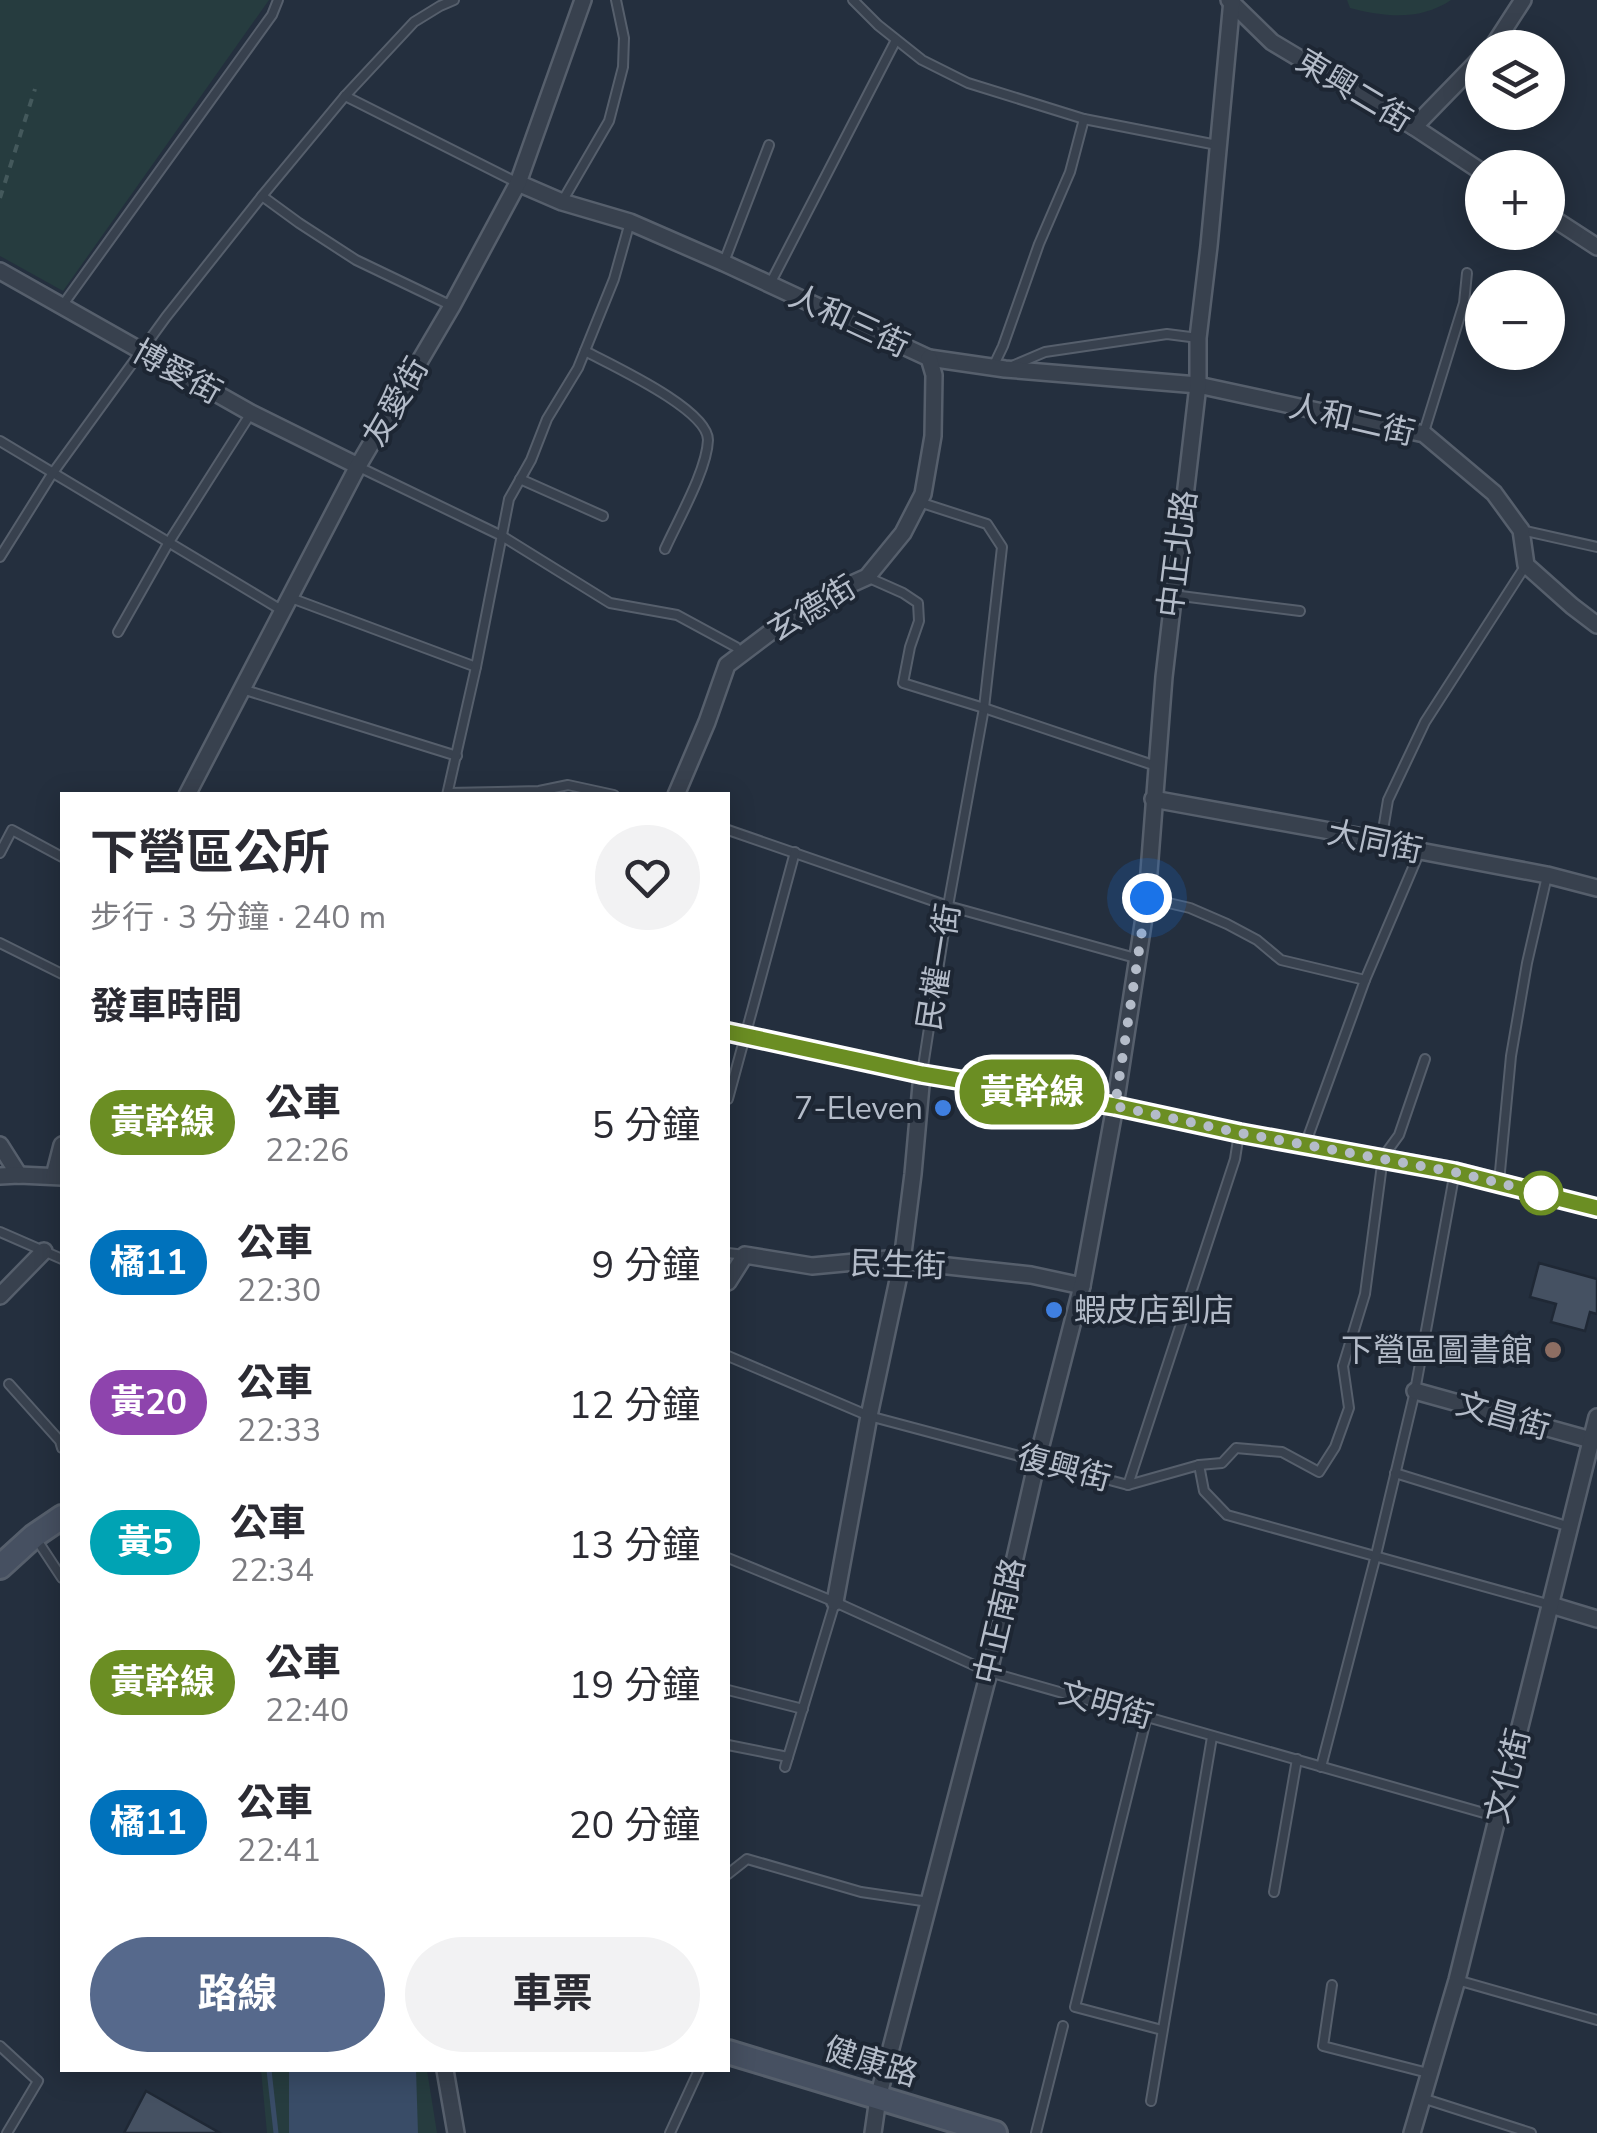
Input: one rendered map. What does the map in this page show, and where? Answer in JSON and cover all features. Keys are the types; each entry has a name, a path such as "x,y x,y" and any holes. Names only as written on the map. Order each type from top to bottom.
{"street":[{"name":"友愛街","path":"189,792 358,466 518,184 583,0"},
{"path":"1504,30 1523,0"},
{"name":"東興二街","path":"1231,1 1272,42 1465,161"},
{"name":"中正北路","path":"1115,1106 1147,898 1156,766 1198,386 1198,338 1231,1"},
{"path":"1414,128 1465,75"},
{"name":"人和三街","path":"518,184 630,222 929,358 1198,386"},
{"path":"1565,226 1597,247"},
{"name":"博愛街","path":"0,271 251,412 358,466"},
{"name":"玄德街","path":"677,792 728,665 827,595 866,577 903,532 923,494 933,436 934,375 929,358"},
{"name":"人和二街","path":"1198,386 1424,434 1494,493 1521,530 1526,565"},
{"path":"1526,565 1597,626"},
{"name":"大同街","path":"1153,799 1402,844 1420,852 1597,888"},
{"path":"730,1032 922,1074 1383,1157 1597,1208"},
{"name":"民權一街","path":"836,1602 902,1260 922,1074"},
{"name":"中正南路","path":"873,2133 878,2098 989,1672 1082,1286 1115,1106"},
{"path":"0,1144 19,1174"},
{"path":"0,1176 58,1177"},
{"path":"0,1296 44,1251"},
{"path":"730,1279 745,1255"},
{"name":"民生街","path":"745,1255 812,1266 902,1260 1030,1275 1082,1286"},
{"name":"文昌街","path":"1415,1391 1591,1440"},
{"name":"文化街","path":"1412,2133 1457,1980 1597,1417"},
{"path":"0,1567 60,1518"},
{"path":"1550,1605 1597,1618"},
{"name":"健康路","path":"730,2053 995,2133"},
{"path":"445,2072 456,2133"}],"lane":[{"path":"62,306 272,15 278,0"},
{"path":"0,557 52,474 166,317 262,196 345,96 414,22 454,0"},
{"path":"562,202 610,121 623,68 624,38 616,0"},
{"path":"853,0 878,26 922,60 968,83 1084,119 1218,145"},
{"path":"770,284 896,40"},
{"path":"345,96 518,184"},
{"path":"1084,119 1070,172 1038,244 999,368 1046,352 1167,334 1198,338"},
{"path":"724,263 769,145"},
{"path":"262,196 356,260 452,306"},
{"path":"448,792 509,499 531,460 547,418 578,368 614,279 630,222"},
{"path":"1424,434 1464,303 1465,288"},
{"path":"585,351 681,404 700,420 708,436 702,466 665,548"},
{"path":"118,632 251,412"},
{"path":"0,440 169,542 287,604 476,668"},
{"path":"358,466 502,536 610,603 677,615 736,647 742,655"},
{"path":"520,479 604,516"},
{"name":"民權一街","path":"919,502 987,524 1002,546 984,708 922,1074"},
{"path":"1521,530 1597,547"},
{"path":"1381,842 1388,800 1425,722 1526,565"},
{"path":"866,577 918,604 920,621 903,683 1156,766"},
{"path":"1174,595 1300,611"},
{"path":"242,689 456,756"},
{"path":"494,792 568,784 601,792"},
{"path":"0,853 12,830 60,856"},
{"path":"730,831 948,906 1139,959"},
{"path":"730,1092 795,852"},
{"path":"1306,1145 1365,980 1420,852"},
{"path":"1499,1182 1511,1056 1547,875"},
{"path":"1147,898 1190,908 1226,924 1257,940 1280,960 1365,980"},
{"path":"0,943 60,973"},
{"path":"1383,1157 1399,1135 1424,1059"},
{"path":"1128,1485 1235,1159 1240,1133"},
{"name":"復興街","path":"730,1357 869,1416 1128,1485 1199,1465 1222,1463 1236,1448 1282,1452 1319,1472 1335,1446 1350,1408 1343,1366 1365,1294 1383,1157"},
{"path":"1321,1767 1415,1391 1454,1172"},
{"path":"0,1232 60,1258"},
{"path":"730,1253 745,1255"},
{"path":"9,1384 60,1446"},
{"path":"1199,1465 1204,1491 1227,1516 1550,1605"},
{"path":"1395,1473 1570,1527"},
{"path":"34,1536 60,1575"},
{"name":"文明街","path":"730,1559 989,1672 1498,1817"},
{"path":"730,1746 786,1762 836,1602"},
{"path":"730,1691 803,1709"},
{"path":"1146,1716 1075,2007 1162,2030"},
{"path":"1150,2101 1212,1736"},
{"path":"1274,1892 1297,1759"},
{"path":"730,1872 746,1859 861,1892 929,1902"},
{"path":"1457,1980 1597,2020"},
{"path":"1332,1985 1322,2046 1429,2073"},
{"path":"1036,2133 1063,2026"},
{"path":"0,2046 38,2081 7,2133"},
{"path":"670,2133 698,2072"},
{"path":"1422,2098 1530,2133"}],"path":[{"path":"0,198 35,89"}],"green space":[{"path":"0,0 269,0 63,291 0,256"},
{"path":"1347,0 1451,0 1427,11 1402,15 1350,8"},
{"path":"261,2072 427,2072 437,2133 267,2133"}],"water":[{"path":"289,2072 416,2072 418,2133 289,2133"}],"building":[{"path":"1539,1263 1597,1279 1597,1314 1590,1312 1585,1331 1551,1322 1556,1304 1530,1297"},
{"path":"146,2091 220,2133 124,2133"}],"waterway":[{"path":"269,2072 276,2133"}],"bus line":[{"name":"黃幹線","path":"730,1032 922,1074 1383,1157 1597,1208"}],"place":[{"name":"7-Eleven","path":"943,1108"},
{"name":"蝦皮店到店","path":"1054,1310"},
{"name":"下營區圖書館","path":"1553,1350"}],"route":[{"path":"1147,898 1115,1106 1240,1133 1383,1157 1541,1193"}]}
